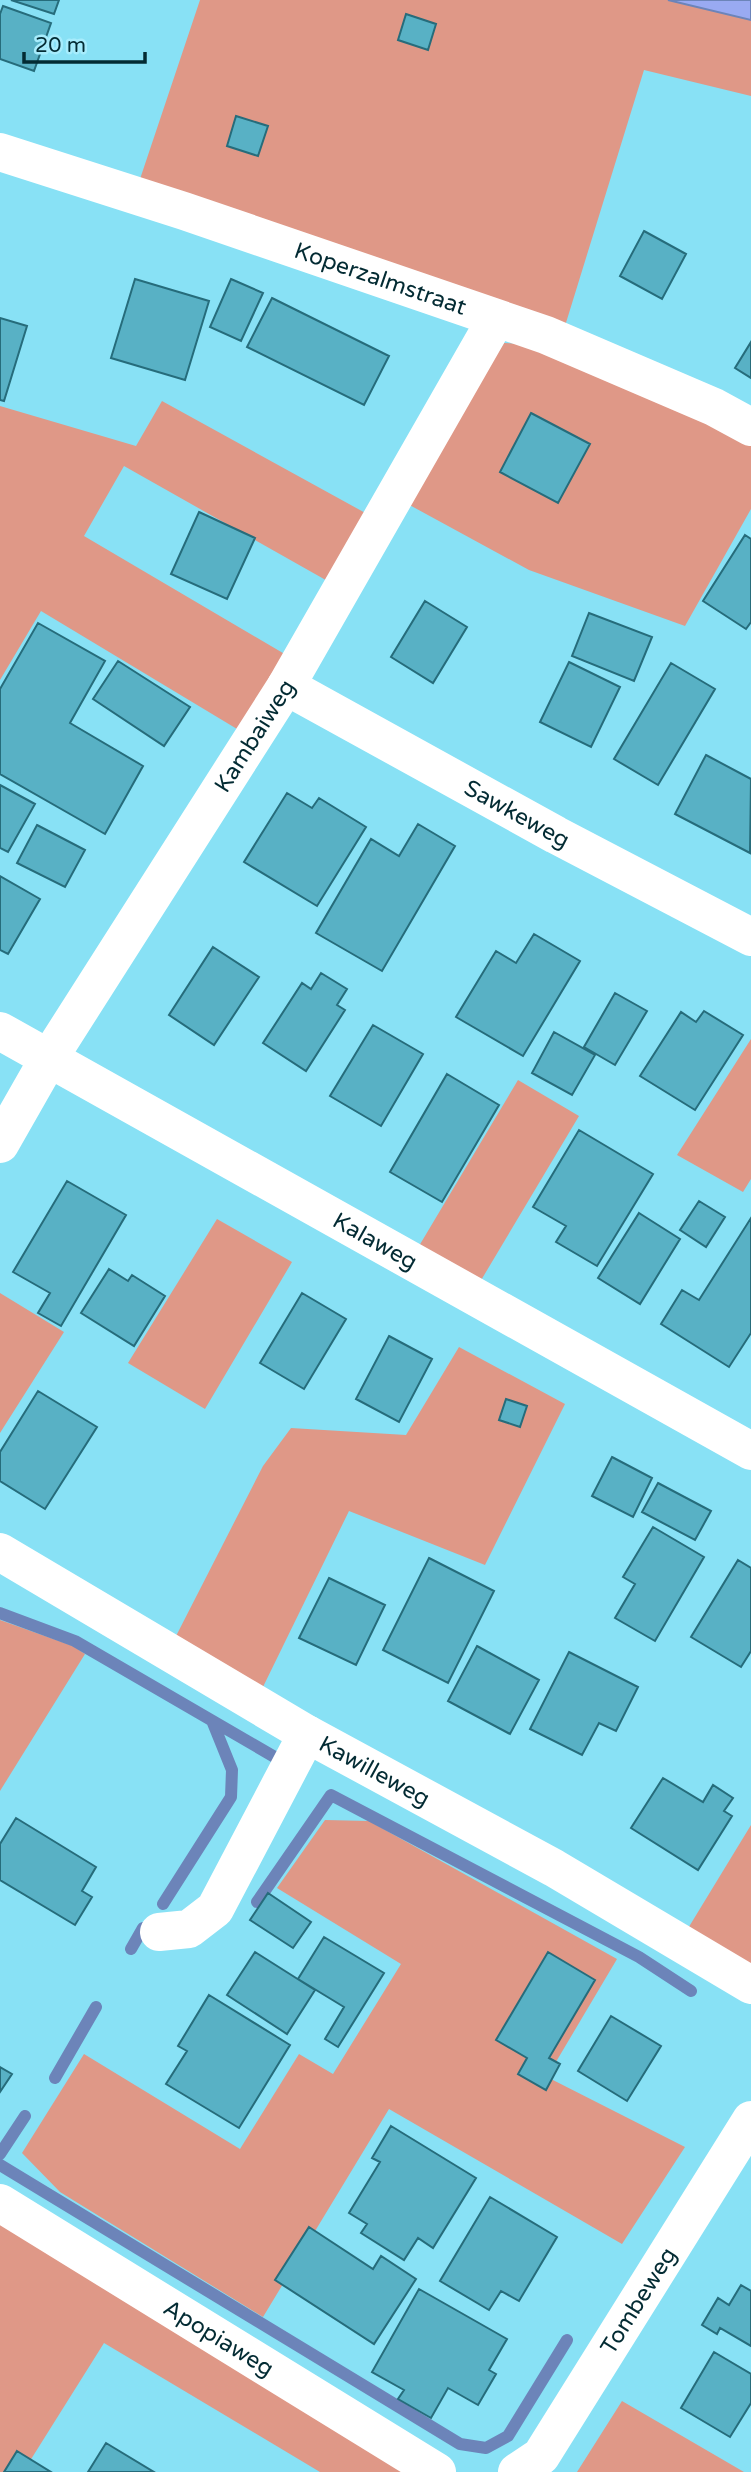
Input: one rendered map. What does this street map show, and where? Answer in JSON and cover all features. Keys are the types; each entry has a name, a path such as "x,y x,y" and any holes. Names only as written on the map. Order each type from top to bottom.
{"street":[{"name":"Koperzalmstraat","path":"0,152 392,281 496,320 546,335 714,407 751,427"},
{"name":"Kambaiweg","path":"0,1144 49,1058 286,685 496,320"},
{"name":"Sawkeweg","path":"286,685 556,835 751,937"},
{"name":"Kalaweg","path":"0,1031 751,1451"},
{"name":"Kawilleweg","path":"0,1552 307,1734 554,1868 751,1985"},
{"path":"159,1932 189,1928 215,1909 307,1734"},
{"name":"Tombeweg","path":"517,2472 541,2456 751,2120"},
{"name":"Apopiaweg","path":"0,2203 438,2472"}],"shaded area":[{"path":"200,0 668,0 751,20 751,96 644,70 565,326 139,182"},
{"path":"504,343 530,344 751,441 751,509 685,626 529,570 404,502"},
{"path":"162,401 369,515 331,583 124,466 84,536 288,656 242,732 41,611 0,680 0,406 136,446"},
{"path":"751,1039 751,1179 743,1192 677,1155"},
{"path":"518,1080 579,1116 480,1282 419,1246"},
{"path":"217,1219 292,1262 205,1409 128,1363"},
{"path":"0,1293 64,1332 0,1433"},
{"path":"459,1347 565,1404 485,1565 349,1511 261,1691 174,1640 263,1466 291,1428 406,1435"},
{"path":"0,1620 73,1646 85,1654 0,1791"},
{"path":"325,1820 369,1821 617,1959 547,2077 685,2147 622,2244 389,2109 263,2317 60,2192 22,2153 84,2054 240,2149 299,2054 333,2074 401,1964 277,1888"},
{"path":"751,1825 751,1968 687,1930"},
{"path":"0,2216 417,2472 320,2472 104,2343 23,2472 0,2472"},
{"path":"622,2401 744,2472 577,2472"}],"water":[{"path":"668,0 751,0 751,20"}],"building":[{"path":"11,0 59,0 54,14"},
{"path":"3,6 51,23 34,71 0,59 0,14"},
{"path":"406,14 436,24 428,50 398,40"},
{"path":"236,116 268,126 258,156 227,146"},
{"path":"644,231 686,254 662,299 620,276"},
{"path":"135,279 209,301 185,380 111,358"},
{"path":"231,279 263,293 241,341 210,327"},
{"path":"272,298 389,356 364,405 247,347"},
{"path":"0,318 27,326 4,401 0,400"},
{"path":"751,342 751,378 735,368"},
{"path":"531,413 590,444 558,503 500,472"},
{"path":"199,512 255,538 227,599 171,574"},
{"path":"745,535 751,539 751,622 746,629 703,601"},
{"path":"425,601 467,627 433,683 391,657"},
{"path":"589,613 652,637 634,681 572,656"},
{"path":"38,623 105,661 70,723 143,766 105,834 0,774 0,689"},
{"path":"118,661 190,707 164,746 93,699"},
{"path":"569,662 620,687 591,747 540,722"},
{"path":"671,663 715,689 658,785 614,759"},
{"path":"706,755 751,779 750,853 675,814"},
{"path":"0,785 35,804 8,852 0,848"},
{"path":"287,793 312,808 319,798 366,827 317,906 244,862"},
{"path":"418,824 455,846 382,971 316,933 371,839 399,856"},
{"path":"37,825 85,850 65,887 17,863"},
{"path":"0,876 40,899 8,954 0,950"},
{"path":"534,934 580,961 523,1056 456,1017 496,951 516,963"},
{"path":"213,947 259,977 214,1045 169,1015"},
{"path":"321,973 347,989 337,1005 345,1010 306,1071 263,1043 302,983 311,989"},
{"path":"615,993 647,1011 615,1065 584,1047"},
{"path":"704,1011 743,1035 695,1110 640,1076 681,1012 696,1022"},
{"path":"373,1025 423,1054 381,1126 330,1096"},
{"path":"554,1032 595,1055 572,1095 532,1073"},
{"path":"447,1074 499,1105 442,1202 390,1172"},
{"path":"579,1130 653,1174 597,1266 556,1242 566,1226 533,1207"},
{"path":"67,1181 126,1215 61,1326 38,1313 50,1293 13,1272"},
{"path":"699,1201 725,1217 706,1247 680,1230"},
{"path":"639,1213 680,1239 640,1304 598,1278"},
{"path":"751,1218 751,1333 729,1367 661,1324 682,1290 699,1300"},
{"path":"109,1269 128,1281 132,1275 165,1296 134,1346 81,1313"},
{"path":"302,1293 346,1319 304,1389 260,1363"},
{"path":"389,1336 432,1359 399,1422 356,1399"},
{"path":"38,1391 97,1427 45,1509 0,1481 0,1452"},
{"path":"506,1399 527,1406 520,1427 499,1420"},
{"path":"612,1457 652,1478 633,1517 592,1496"},
{"path":"658,1483 711,1511 695,1540 642,1512"},
{"path":"653,1527 704,1557 655,1641 615,1618 635,1584 623,1577"},
{"path":"429,1558 494,1591 448,1683 383,1650"},
{"path":"738,1560 751,1568 751,1651 741,1667 691,1637"},
{"path":"329,1578 385,1605 356,1665 299,1638"},
{"path":"477,1646 539,1680 510,1734 448,1701"},
{"path":"569,1652 638,1687 616,1731 599,1723 582,1755 530,1729"},
{"path":"663,1778 703,1802 713,1785 733,1798 724,1811 732,1816 698,1870 631,1828"},
{"path":"16,1818 96,1867 82,1891 92,1897 75,1925 0,1880 0,1844"},
{"path":"268,1893 311,1922 293,1948 250,1920"},
{"path":"324,1937 384,1973 338,2047 325,2039 344,2007 298,1979"},
{"path":"255,1952 315,1990 287,2034 227,1995"},
{"path":"548,1952 595,1980 549,2058 560,2064 546,2090 518,2074 527,2058 496,2040"},
{"path":"209,1995 290,2045 239,2128 166,2084 187,2051 178,2046"},
{"path":"611,2016 661,2046 627,2101 578,2071"},
{"path":"0,2067 12,2074 0,2092"},
{"path":"391,2126 476,2178 433,2248 418,2238 404,2260 361,2233 367,2224 349,2213 380,2162 372,2158"},
{"path":"490,2197 557,2237 519,2301 501,2291 489,2310 440,2281"},
{"path":"309,2227 373,2269 381,2256 416,2279 374,2344 275,2280"},
{"path":"741,2285 751,2291 751,2346 720,2328 717,2334 702,2325 718,2298 729,2305"},
{"path":"419,2289 507,2339 489,2370 496,2374 478,2405 448,2388 431,2418 398,2399 404,2390 372,2372"},
{"path":"714,2352 751,2374 751,2403 730,2437 681,2408"},
{"path":"106,2443 154,2472 88,2472"},
{"path":"17,2451 51,2472 4,2472"}],"waterway":[{"path":"0,1613 75,1641 285,1763"},
{"path":"163,1904 231,1797 232,1770 213,1723"},
{"path":"257,1902 331,1795 639,1957 691,1991"},
{"path":"131,1949 143,1928"},
{"path":"55,2078 96,2007"},
{"path":"0,2154 25,2116"},
{"path":"0,2165 460,2444 486,2448 508,2436 567,2340"}]}
